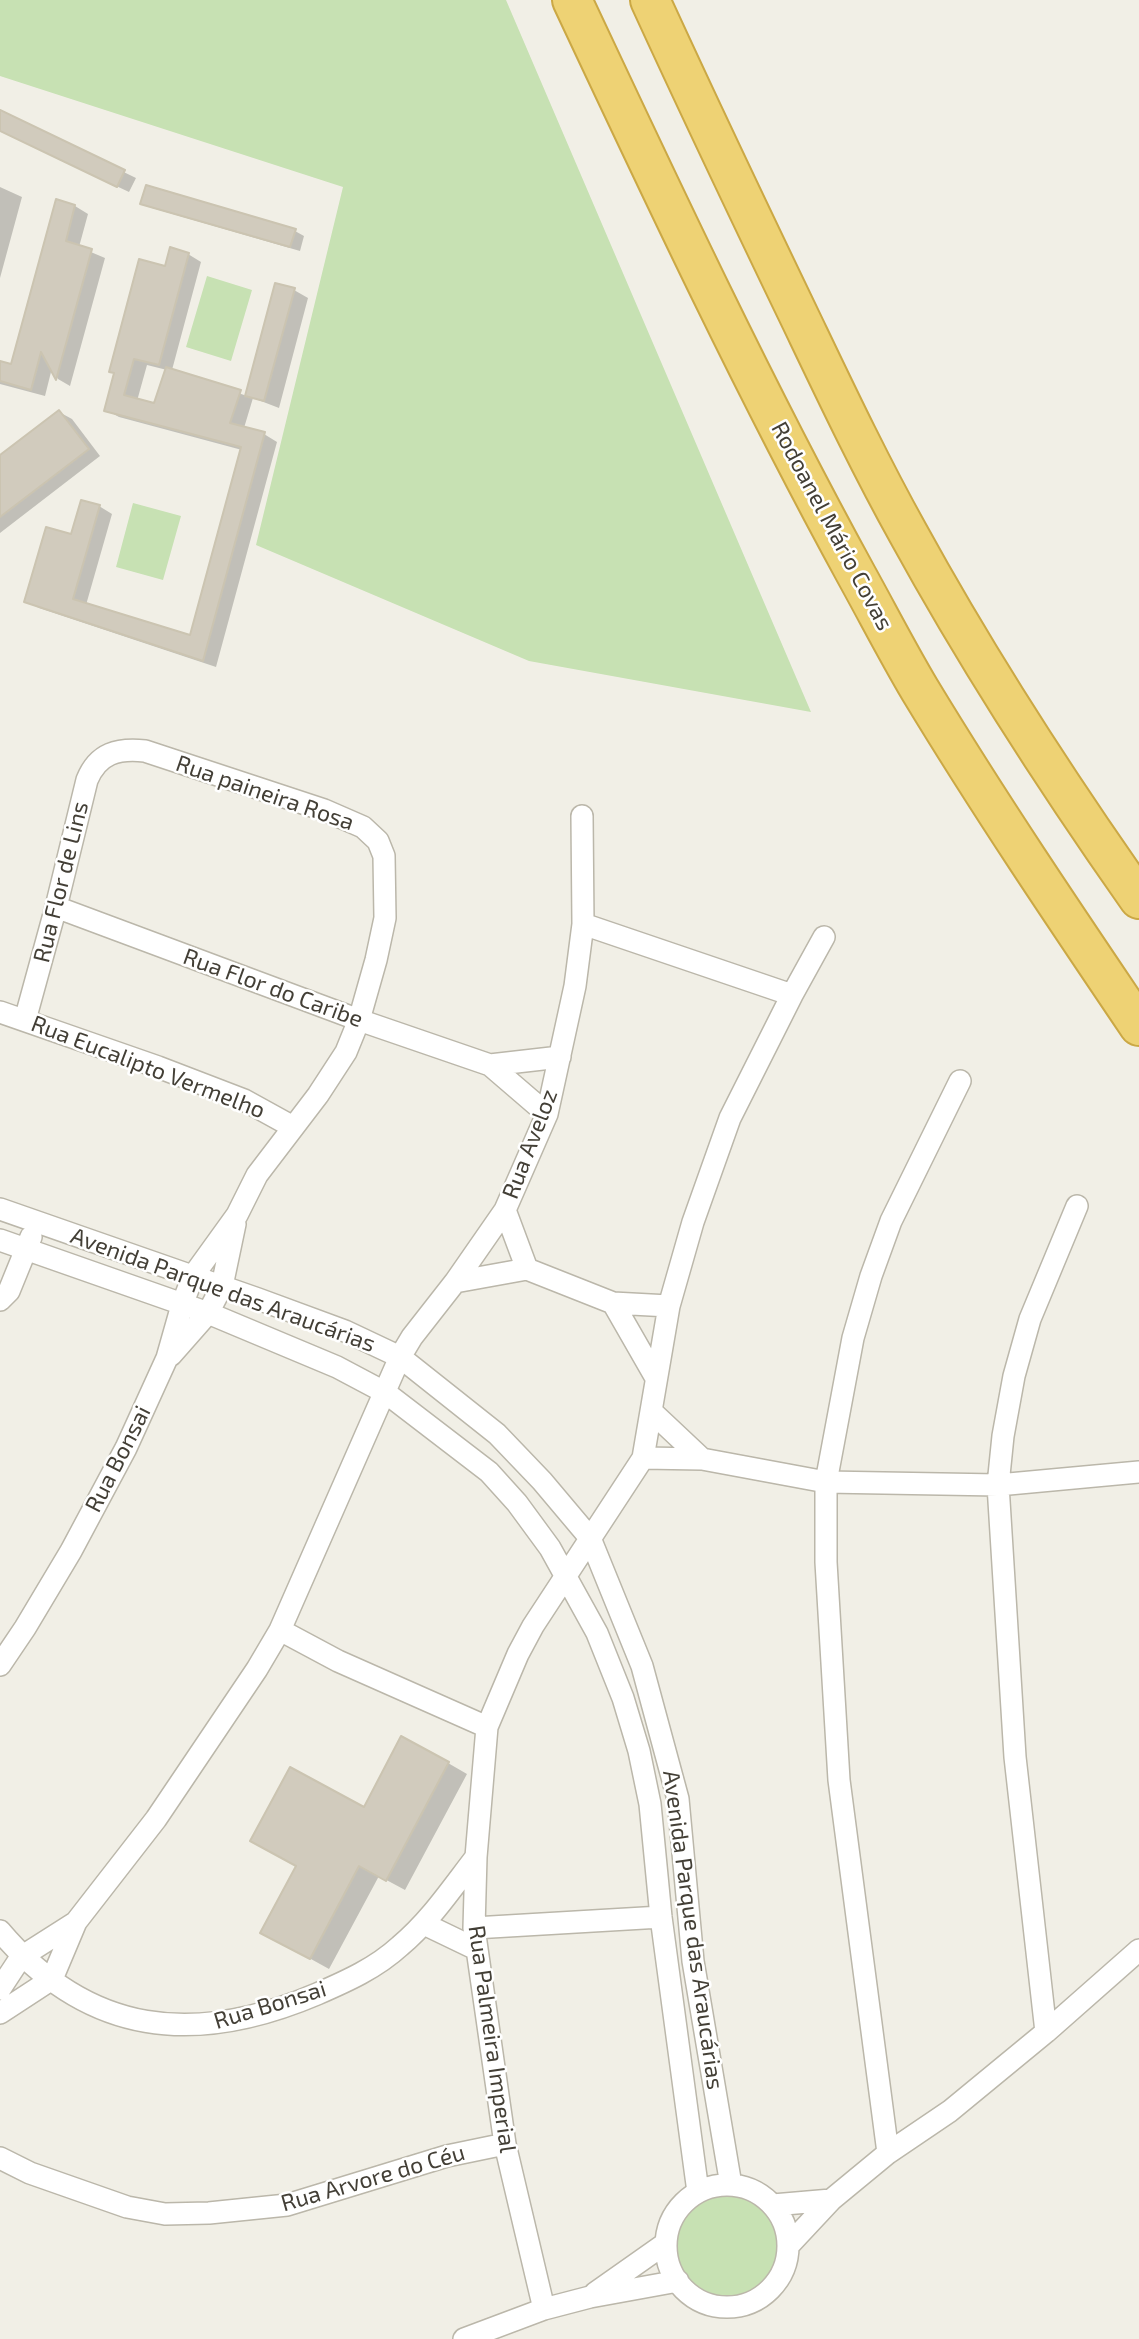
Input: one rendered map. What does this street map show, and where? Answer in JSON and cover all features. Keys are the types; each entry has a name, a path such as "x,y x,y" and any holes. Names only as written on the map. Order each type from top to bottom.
{"highway":[{"name":"Rodoanel Mário Covas","path":"572,0 757,385 823,514 919,688 1032,868 1139,1026"},
{"path":"650,0 834,390 908,533 991,676 1086,823 1139,899"}],"street":[{"name":"Rua paineira Rosa","path":"111,752 126,749 145,751 324,810 363,827 379,841 384,856 385,918 359,1020 346,1052 257,1175 237,1215"},
{"name":"Rua Flor de Lins","path":"25,1020 57,906 87,780 91,769 111,752"},
{"name":"Rua Aveloz","path":"76,1922 156,1819 257,1669 280,1630 400,1357 505,1210 547,1114 575,986 583,924 582,816"},
{"name":"Rua Flor do Caribe","path":"57,906 359,1020 491,1065"},
{"path":"583,924 792,995"},
{"path":"824,937 730,1118 693,1222 669,1306 643,1458 702,1459 827,1482 998,1485 1139,1472"},
{"name":"Rua Eucalipto Vermelho","path":"0,1012 244,1100 293,1127"},
{"path":"491,1065 560,1057"},
{"path":"491,1065 547,1114"},
{"path":"888,2153 839,1780 826,1562 827,1482 853,1338 871,1276 891,1221 960,1082"},
{"path":"1046,2032 1015,1757 998,1485 1003,1436 1017,1364 1030,1319 1077,1206"},
{"path":"505,1210 527,1269"},
{"path":"0,1241 5,1211"},
{"name":"Avenida Parque das Araucárias","path":"5,1211 345,1331 400,1357 498,1434 590,1538 642,1666 678,1799 693,1961 731,2185"},
{"path":"167,1358 193,1276 237,1215"},
{"path":"167,1358 208,1313 222,1286 237,1215"},
{"path":"0,1300 9,1291 36,1222"},
{"name":"Avenida Parque das Araucárias","path":"0,1241 208,1313 337,1367 386,1393 489,1472 517,1503 550,1548 601,1644 623,1698 639,1751 650,1804 661,1917 698,2192"},
{"path":"455,1282 527,1269 613,1303 669,1306"},
{"path":"613,1303 656,1378"},
{"name":"Rua Bonsai","path":"0,1665 71,1551 126,1448 167,1358"},
{"path":"652,1412 702,1459"},
{"name":"Rua Palmeira Imperial","path":"544,2309 505,2144 475,1938 476,1857 487,1727 518,1654 643,1458"},
{"path":"280,1630 338,1661 487,1727"},
{"name":"Rua Bonsai","path":"0,1931 22,1956 89,2004 129,2019 205,2025 298,2002 376,1965 424,1924 476,1857"},
{"path":"424,1924 475,1938 661,1917"},
{"path":"0,1989 22,1956 76,1922"},
{"path":"0,2012 52,1979 76,1922"},
{"path":"788,2246 831,2200 888,2153 950,2111 1046,2032 1139,1950"},
{"name":"Rua Arvore do Céu","path":"0,2158 30,2174 127,2207 165,2214 209,2213 287,2205 447,2156 505,2144"},
{"path":"731,2185 754,2191 773,2206 784,2225 788,2246 785,2266 776,2283 762,2296 744,2305 725,2307 706,2303 689,2294 678,2281 668,2259 666,2243 670,2223 683,2205 698,2192 714,2186 731,2185"},
{"path":"773,2206 831,2200"},
{"path":"590,2297 666,2243"},
{"path":"464,2339 544,2309 590,2297 678,2281"}],"green space":[{"path":"0,0 506,0 811,712 529,661 256,545 343,187 0,76"},
{"path":"207,276 252,290 231,361 186,347"},
{"path":"133,503 181,516 163,580 116,567"},
{"path":"727,2196 746,2200 762,2211 773,2227 777,2246 773,2265 762,2281 746,2292 727,2296 708,2292 692,2281 681,2265 677,2246 681,2227 692,2211 708,2200"}],"building":[{"path":"0,110 125,170 117,187 0,131"},
{"path":"146,185 296,229 290,247 140,204"},
{"path":"56,199 75,205 66,241 92,249 56,380 41,352 31,390 0,381 0,361 11,364"},
{"path":"170,247 189,253 159,365 134,359 124,395 154,403 166,367 241,390 230,423 265,432 203,661 24,602 46,527 71,534 81,500 100,505 73,599 190,635 241,447 104,411 114,373 109,372 139,259 165,266"},
{"path":"275,283 295,288 264,401 245,396"},
{"path":"59,410 89,449 0,517 0,455"},
{"path":"401,1736 449,1762 386,1881 359,1866 310,1959 260,1933 296,1866 250,1841 290,1767 364,1807"}]}
